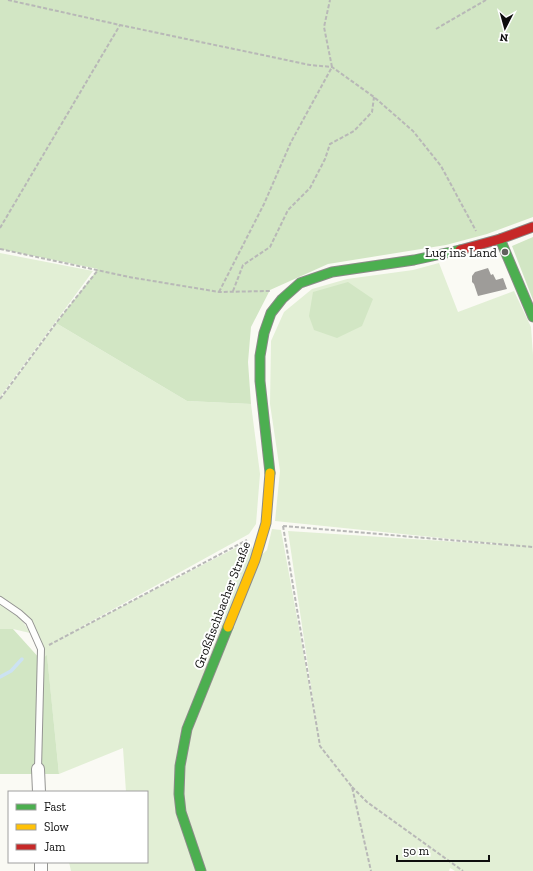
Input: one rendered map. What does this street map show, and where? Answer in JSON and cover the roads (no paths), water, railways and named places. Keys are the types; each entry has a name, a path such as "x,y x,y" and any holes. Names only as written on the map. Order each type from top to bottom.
{"main road":[{"name":"Großfischbacher Straße","path":"201,871 180,804 179,778 181,757 187,730 255,560 266,523 270,473 260,380 260,356 264,333 271,313 282,299 300,283 332,272 414,260 483,244 533,227"},
{"path":"500,239 533,317"}],"street":[{"path":"38,769 39,791"}],"lane":[{"path":"0,600 30,622 41,649 38,769"}],"waterway":[{"path":"0,677 11,671 22,659"}],"place":[{"name":"Lug ins Land","path":"505,252"}]}
